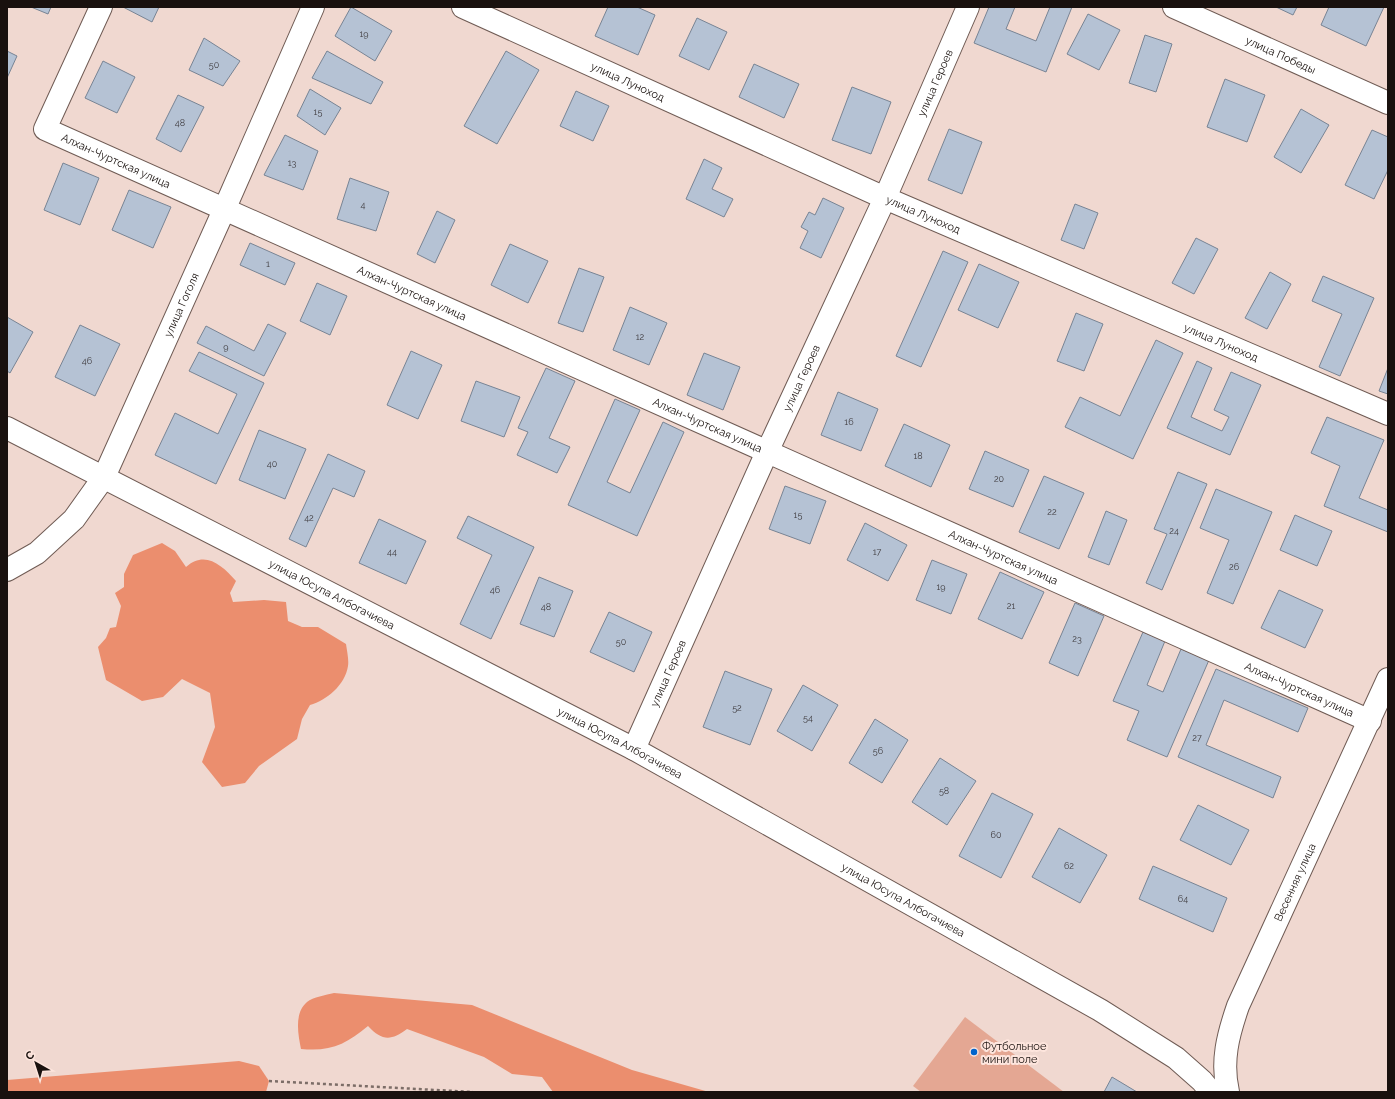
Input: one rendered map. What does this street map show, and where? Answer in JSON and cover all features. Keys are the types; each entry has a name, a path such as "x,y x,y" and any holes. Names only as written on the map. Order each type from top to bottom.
{"street":[{"name":"Алхан-Чуртская улица","path":"101,7 46,130 1370,721"},
{"name":"улица Гоголя","path":"7,570 37,553 74,519 104,477 313,7"},
{"name":"улица Луноход","path":"463,7 885,198 1388,414"},
{"name":"улица Героев","path":"634,749 767,452 885,198 968,7"},
{"name":"улица Победы","path":"1174,7 1388,103"},
{"name":"улица Юсупа Албогачиева","path":"7,428 634,749 1100,1010 1176,1058 1202,1080 1211,1092"},
{"name":"Весенняя улица","path":"1228,1092 1224,1066 1225,1052 1238,1006 1388,679"}],"path":[{"path":"269,1081 473,1092"}],"shaded area":[{"path":"162,543 175,551 186,567 193,562 200,560 206,560 219,565 236,581 230,593 233,602 264,600 286,602 288,621 302,627 318,627 346,644 348,666 339,685 329,695 310,705 302,719 297,739 259,766 245,783 222,787 202,762 215,727 210,693 182,679 163,697 142,701 106,680 98,647 106,638 110,628 116,627 121,606 115,593 124,587 124,574 133,555"},
{"path":"334,993 472,1005 632,1070 709,1092 553,1092 542,1077 512,1074 484,1057 407,1029 396,1036 387,1038 382,1037 368,1026 352,1038 330,1048 312,1050 301,1049 298,1024 300,1012 307,1002 320,996"},
{"name":"Футбольное мини поле","path":"965,1017 1064,1092 921,1092 913,1086"},
{"path":"239,1061 259,1066 269,1081 266,1092 7,1092 7,1080"}],"building":[{"path":"31,7 51,7 48,14"},
{"path":"123,7 159,7 152,22"},
{"path":"351,7 392,31 375,61 335,36"},
{"path":"608,7 637,7 655,15 638,55 595,36"},
{"path":"989,7 1015,7 1006,29 1036,41 1050,7 1072,7 1046,72 974,43"},
{"path":"1276,7 1297,7 1293,15"},
{"path":"1329,7 1384,7 1366,46 1321,25"},
{"path":"1088,14 1120,30 1099,70 1067,54"},
{"path":"697,18 727,32 709,70 679,56"},
{"path":"1145,35 1172,44 1156,92 1129,83"},
{"path":"204,38 240,61 223,86 189,70"},
{"path":"7,51 17,56 7,78"},
{"path":"327,51 383,82 371,104 312,78"},
{"path":"506,51 539,70 497,144 464,126"},
{"path":"103,61 135,77 117,113 85,98"},
{"path":"754,64 799,84 784,118 739,97"},
{"path":"1225,79 1265,95 1247,142 1207,127"},
{"path":"852,87 891,102 871,154 832,140"},
{"path":"310,89 341,108 325,135 297,116"},
{"path":"576,91 609,106 593,141 560,126"},
{"path":"178,95 204,107 181,152 156,139"},
{"path":"1301,109 1329,125 1301,173 1274,157"},
{"path":"949,129 982,142 962,194 928,180"},
{"path":"1372,130 1388,137 1388,170 1374,199 1345,185"},
{"path":"285,135 318,151 303,190 264,175"},
{"path":"704,159 722,168 712,189 733,199 724,217 686,199"},
{"path":"63,163 99,178 80,225 44,210"},
{"path":"350,178 389,192 376,231 337,219"},
{"path":"129,190 171,207 153,248 112,230"},
{"path":"823,198 844,208 821,258 800,248 808,231 801,227 809,212 815,215"},
{"path":"1075,204 1098,213 1084,249 1061,240"},
{"path":"437,211 455,220 435,263 417,254"},
{"path":"1196,238 1218,249 1194,294 1172,283"},
{"path":"250,243 295,263 285,285 240,265"},
{"path":"510,244 548,261 528,303 491,285"},
{"path":"943,251 968,262 921,367 896,356"},
{"path":"979,264 1019,282 998,328 958,310"},
{"path":"579,268 604,277 583,332 558,323"},
{"path":"1270,272 1291,284 1267,329 1245,318"},
{"path":"1323,276 1374,298 1340,376 1319,367 1342,314 1312,301"},
{"path":"317,283 347,296 330,335 300,321"},
{"path":"630,307 667,323 649,365 613,350"},
{"path":"1076,313 1103,324 1084,371 1057,361"},
{"path":"7,317 33,332 10,373 7,371"},
{"path":"268,324 286,333 264,376 197,343 206,326 254,351"},
{"path":"80,325 120,344 95,396 55,377"},
{"path":"1156,340 1183,353 1133,459 1065,427 1080,397 1120,416"},
{"path":"411,351 442,365 418,419 387,405"},
{"path":"199,352 264,383 216,484 155,455 175,413 218,434 237,394 189,371"},
{"path":"704,353 740,367 723,410 687,395"},
{"path":"1197,361 1212,368 1191,417 1222,431 1229,417 1214,410 1231,372 1261,385 1230,455 1167,428"},
{"path":"546,368 575,381 549,438 570,447 557,473 517,455 528,432 518,428"},
{"path":"1388,368 1388,394 1379,391"},
{"path":"476,381 520,397 504,437 461,421"},
{"path":"838,392 878,409 861,451 821,435"},
{"path":"615,399 640,410 607,482 630,493 663,422 684,432 637,536 568,505"},
{"path":"1327,417 1384,440 1359,498 1388,510 1388,532 1324,506 1340,466 1311,453"},
{"path":"904,424 950,445 931,487 885,466"},
{"path":"259,430 306,449 285,499 239,480"},
{"path":"985,451 1029,470 1013,507 969,489"},
{"path":"328,454 365,471 354,497 333,488 306,547 289,539"},
{"path":"1178,472 1207,484 1162,590 1146,583 1167,534 1154,529"},
{"path":"1044,476 1084,493 1059,549 1019,532"},
{"path":"785,486 826,501 810,544 769,529"},
{"path":"1216,489 1272,512 1233,604 1207,593 1229,540 1200,528"},
{"path":"1106,511 1127,520 1109,565 1088,557"},
{"path":"1295,515 1332,531 1317,566 1280,550"},
{"path":"468,516 534,547 491,639 460,624 492,555 457,538"},
{"path":"379,519 426,541 406,584 359,563"},
{"path":"865,523 907,545 888,581 847,560"},
{"path":"932,560 967,574 951,614 916,600"},
{"path":"1000,572 1044,592 1022,639 978,619"},
{"path":"539,577 573,591 554,637 520,624"},
{"path":"1279,590 1323,610 1305,648 1261,628"},
{"path":"1075,603 1104,616 1078,676 1049,663"},
{"path":"609,612 652,632 634,672 590,652"},
{"path":"1143,632 1165,641 1147,685 1163,692 1181,649 1209,660 1167,757 1127,740 1139,711 1113,701"},
{"path":"1216,669 1308,708 1298,732 1224,700 1206,745 1281,777 1273,798 1178,757"},
{"path":"725,671 772,689 750,745 703,727"},
{"path":"803,685 838,705 812,751 777,731"},
{"path":"875,719 908,740 882,783 849,763"},
{"path":"940,758 976,781 947,825 912,802"},
{"path":"992,793 1033,814 1001,878 959,856"},
{"path":"1198,805 1249,830 1231,865 1180,840"},
{"path":"1059,828 1107,855 1080,903 1032,877"},
{"path":"1153,866 1227,898 1213,932 1139,899"},
{"path":"1112,1077 1137,1092 1104,1092"}],"place":[{"name":"Футбольное мини поле","path":"974,1052"}]}
